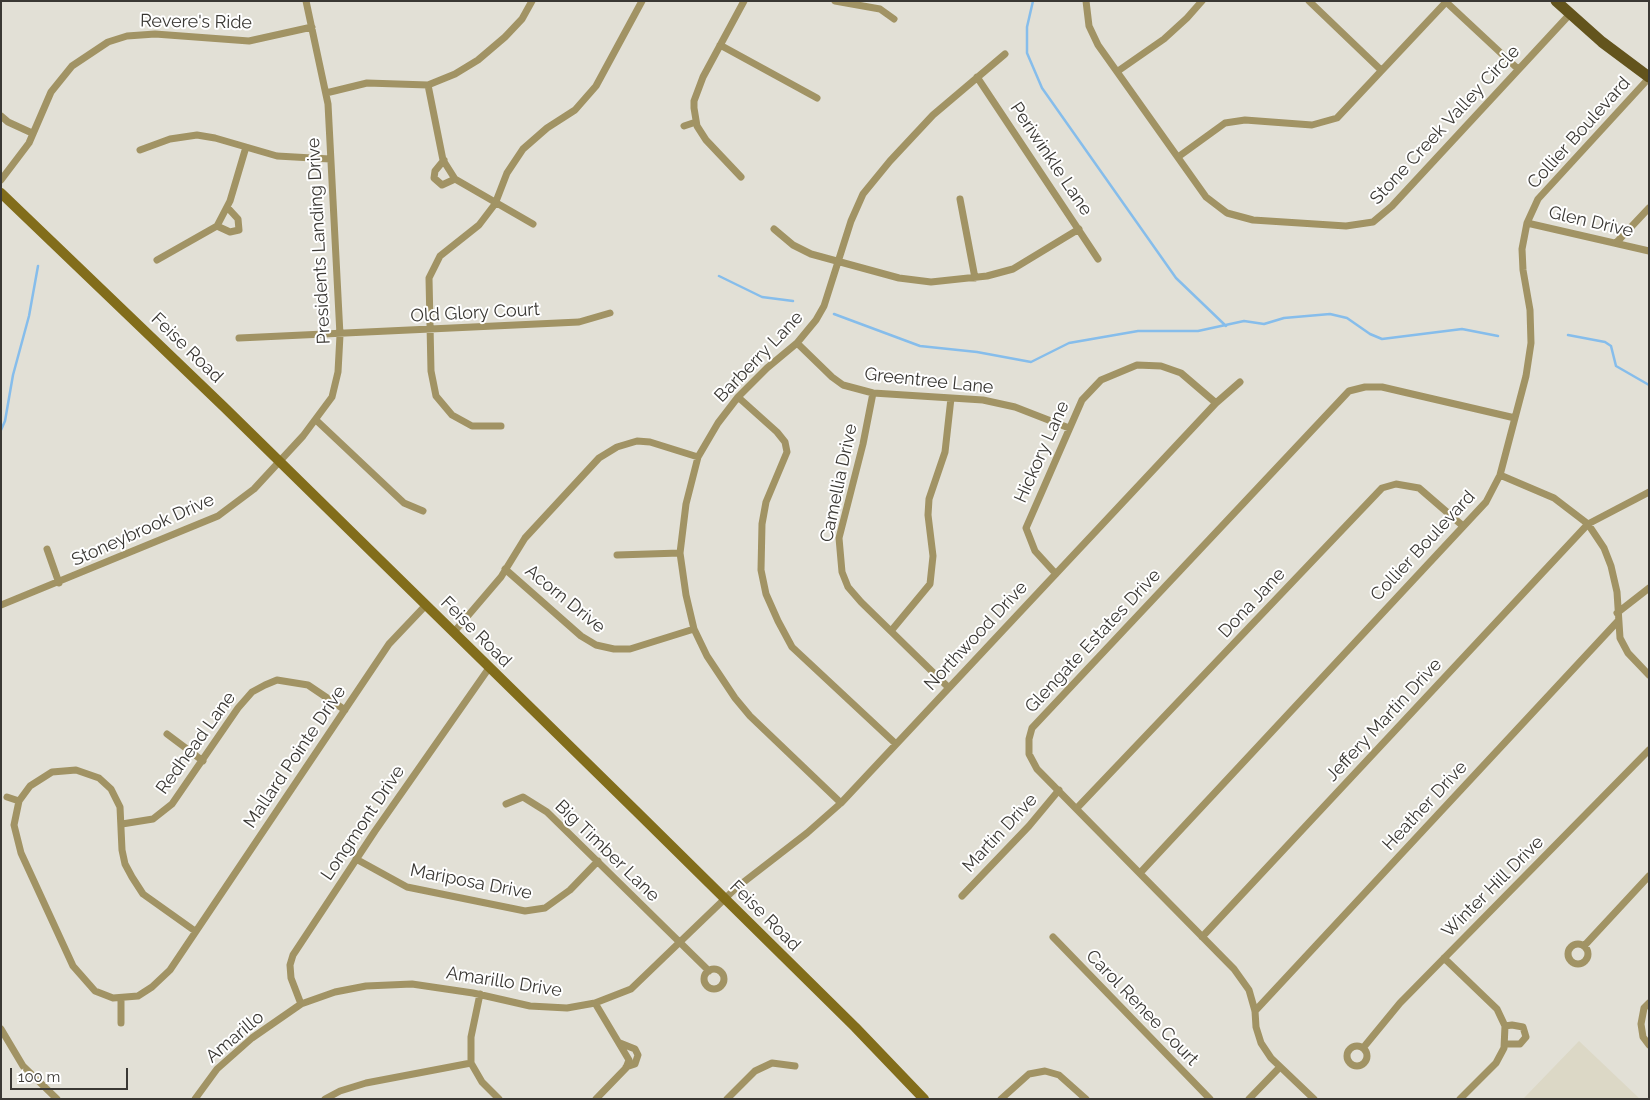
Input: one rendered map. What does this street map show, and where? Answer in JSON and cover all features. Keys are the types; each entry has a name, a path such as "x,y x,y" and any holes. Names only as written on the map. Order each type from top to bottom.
{"main road":[{"path":"1556,1 1602,42 1649,77"},
{"name":"Feise Road","path":"1,193 454,632 725,899 924,1099"}],"street":[{"name":"Presidents Landing Drive","path":"279,461 316,420 332,397 336,385 340,335 326,93 306,1"},
{"path":"326,93 367,83 428,85 455,74 478,60 514,28 532,1"},
{"path":"501,426 472,426 452,415 440,402 433,386 431,371 429,278 440,256 479,225 495,204 507,173 523,149 547,128 575,110 596,86 642,1"},
{"path":"741,177 706,140 696,122 694,101 703,77 744,1"},
{"path":"835,1 880,9 894,19"},
{"name":"Stone Creek Valley Circle","path":"1086,1 1090,26 1095,39 1206,197 1227,213 1253,220 1360,225 1372,222 1392,206 1570,14"},
{"path":"1118,71 1164,39 1188,18 1202,1"},
{"path":"1310,1 1381,70"},
{"path":"1178,157 1225,123 1245,120 1312,125 1337,118 1446,2 1518,69"},
{"name":"Revere's Ride","path":"1,180 29,142 51,92 72,66 108,42 127,36 155,34 249,41 312,27"},
{"path":"720,45 817,98"},
{"name":"Barberry Lane","path":"841,803 750,716 735,698 707,656 694,629 686,595 680,553 686,504 698,457 718,423 766,368 797,343 816,320 824,306 850,221 863,194 890,161 933,115 1005,54"},
{"name":"Periwinkle Lane","path":"977,77 1098,259"},
{"name":"Collier Boulevard","path":"1140,873 1486,502 1500,476 1531,343 1530,310 1523,256 1527,223 1538,199 1649,77"},
{"path":"428,85 444,160 455,179 495,204 533,224"},
{"path":"1,116 8,122 32,133"},
{"path":"684,126 696,122"},
{"path":"140,150 170,139 197,135 292,158 330,159"},
{"path":"157,260 217,226 227,207 246,148"},
{"path":"444,160 435,171 434,178 442,185 455,179"},
{"path":"960,199 975,278"},
{"path":"217,226 230,232 239,230 238,219 227,207"},
{"path":"1616,243 1649,208"},
{"name":"Glen Drive","path":"1527,223 1649,251"},
{"path":"774,229 793,245 811,254 899,278 931,282 975,278 1013,269 1079,229"},
{"name":"Old Glory Court","path":"238,338 340,335 579,322 610,313"},
{"name":"Greentree Lane","path":"797,343 832,377 843,384 873,392 984,400 1015,407 1069,428"},
{"name":"Hickory Lane","path":"1056,574 1035,551 1026,528 1082,400 1101,380 1137,365 1160,366 1181,373 1216,403"},
{"name":"Northwood Drive","path":"725,899 841,803 1216,403 1240,382"},
{"name":"Glengate Estates Drive","path":"1314,1099 1280,1067 1261,1043 1256,1027 1255,1011 1248,990 1234,969 1077,808 1037,770 1029,754 1028,743 1032,728 1349,391 1365,387 1382,387 1515,418"},
{"name":"Camellia Drive","path":"873,392 839,548 842,572 848,587 948,687"},
{"path":"738,398 777,432 785,442 787,452 766,502 762,524 761,570 766,594 778,621 792,647 896,744"},
{"path":"891,631 930,584 933,556 928,515 929,499 945,452 952,398"},
{"path":"316,420 404,503 424,510"},
{"path":"454,632 474,610 505,569 525,538 599,458 617,447 637,441 650,442 698,457"},
{"name":"Stoneybrook Drive","path":"1,605 60,583 218,516 254,489 279,461"},
{"path":"1500,476 1554,498 1588,524 1608,554 1616,586 1620,638 1628,653 1649,675"},
{"name":"Dona Jane","path":"1077,808 1382,488 1396,484 1419,488 1463,526"},
{"name":"Jeffery Martin Drive","path":"1202,937 1588,524 1649,492"},
{"name":"Stoneybrook Drive","path":"47,549 60,583"},
{"path":"617,555 680,553"},
{"name":"Acorn Drive","path":"505,569 581,636 596,645 614,649 630,649 694,629"},
{"path":"1617,613 1649,588"},
{"name":"Mallard Pointe Drive","path":"19,801 14,825 21,853 73,966 95,992 109,998 138,996 158,982 170,970 389,644 426,605"},
{"name":"Heather Drive","path":"1255,1011 1618,621"},
{"name":"Longmont Drive","path":"301,1004 291,978 290,965 293,955 356,859 489,668"},
{"name":"Redhead Lane","path":"122,824 153,819 172,804 238,708 252,692 271,682 291,681 308,685 345,710"},
{"path":"166,734 203,761"},
{"name":"Winter Hill Drive","path":"1363,1048 1400,1003 1649,750"},
{"path":"7,797 19,801 30,786 52,772 65,769 86,772 99,778 110,789 120,806 122,850 125,864 143,894 195,932"},
{"name":"Martin Drive","path":"962,896 1029,826 1059,790"},
{"name":"Big Timber Lane","path":"506,804 517,798 528,799 547,812 708,971"},
{"name":"Mariposa Drive","path":"356,859 407,887 525,910 545,908 570,890 598,861"},
{"path":"1584,946 1649,876"},
{"name":"Amarillo Drive","path":"301,1004 335,992 366,986 412,984 480,994 530,1006 567,1008 596,1003 631,988 725,899"},
{"name":"Carol Renee Court","path":"1053,937 1210,1099"},
{"path":"1444,958 1497,1009 1505,1026 1504,1044 1496,1063 1460,1099"},
{"path":"480,994 470,1037 471,1063 482,1082 499,1099"},
{"path":"121,998 121,1023"},
{"path":"596,1003 629,1060 626,1067 596,1099"},
{"path":"1649,1003 1641,1018 1643,1037 1649,1045"},
{"name":"Amarillo","path":"195,1099 217,1069 233,1053 301,1004"},
{"path":"1504,1044 1520,1044 1526,1037 1523,1027 1512,1024 1505,1026"},
{"path":"1,1029 8,1044 27,1071 57,1099"},
{"path":"325,1099 340,1091 366,1083 471,1063"},
{"path":"727,1099 755,1072 772,1063 794,1066"},
{"path":"1249,1099 1280,1067"},
{"path":"1001,1099 1029,1074 1045,1071 1059,1075 1086,1099"}],"shaded area":[{"path":"1579,1041 1640,1099 1523,1099"}],"waterway":[{"path":"1033,1 1027,27 1027,53 1042,88 1176,278 1226,326"},
{"path":"1,430 5,421 13,375 29,316 38,266"},
{"path":"719,276 762,297 793,301"},
{"path":"834,314 920,346 977,352 1031,362 1069,343 1138,331 1198,331 1244,321 1264,324 1284,318 1330,314 1347,318 1370,334 1382,339 1462,329 1498,336"},
{"path":"1568,335 1605,342 1611,346 1616,366 1649,385"}]}
